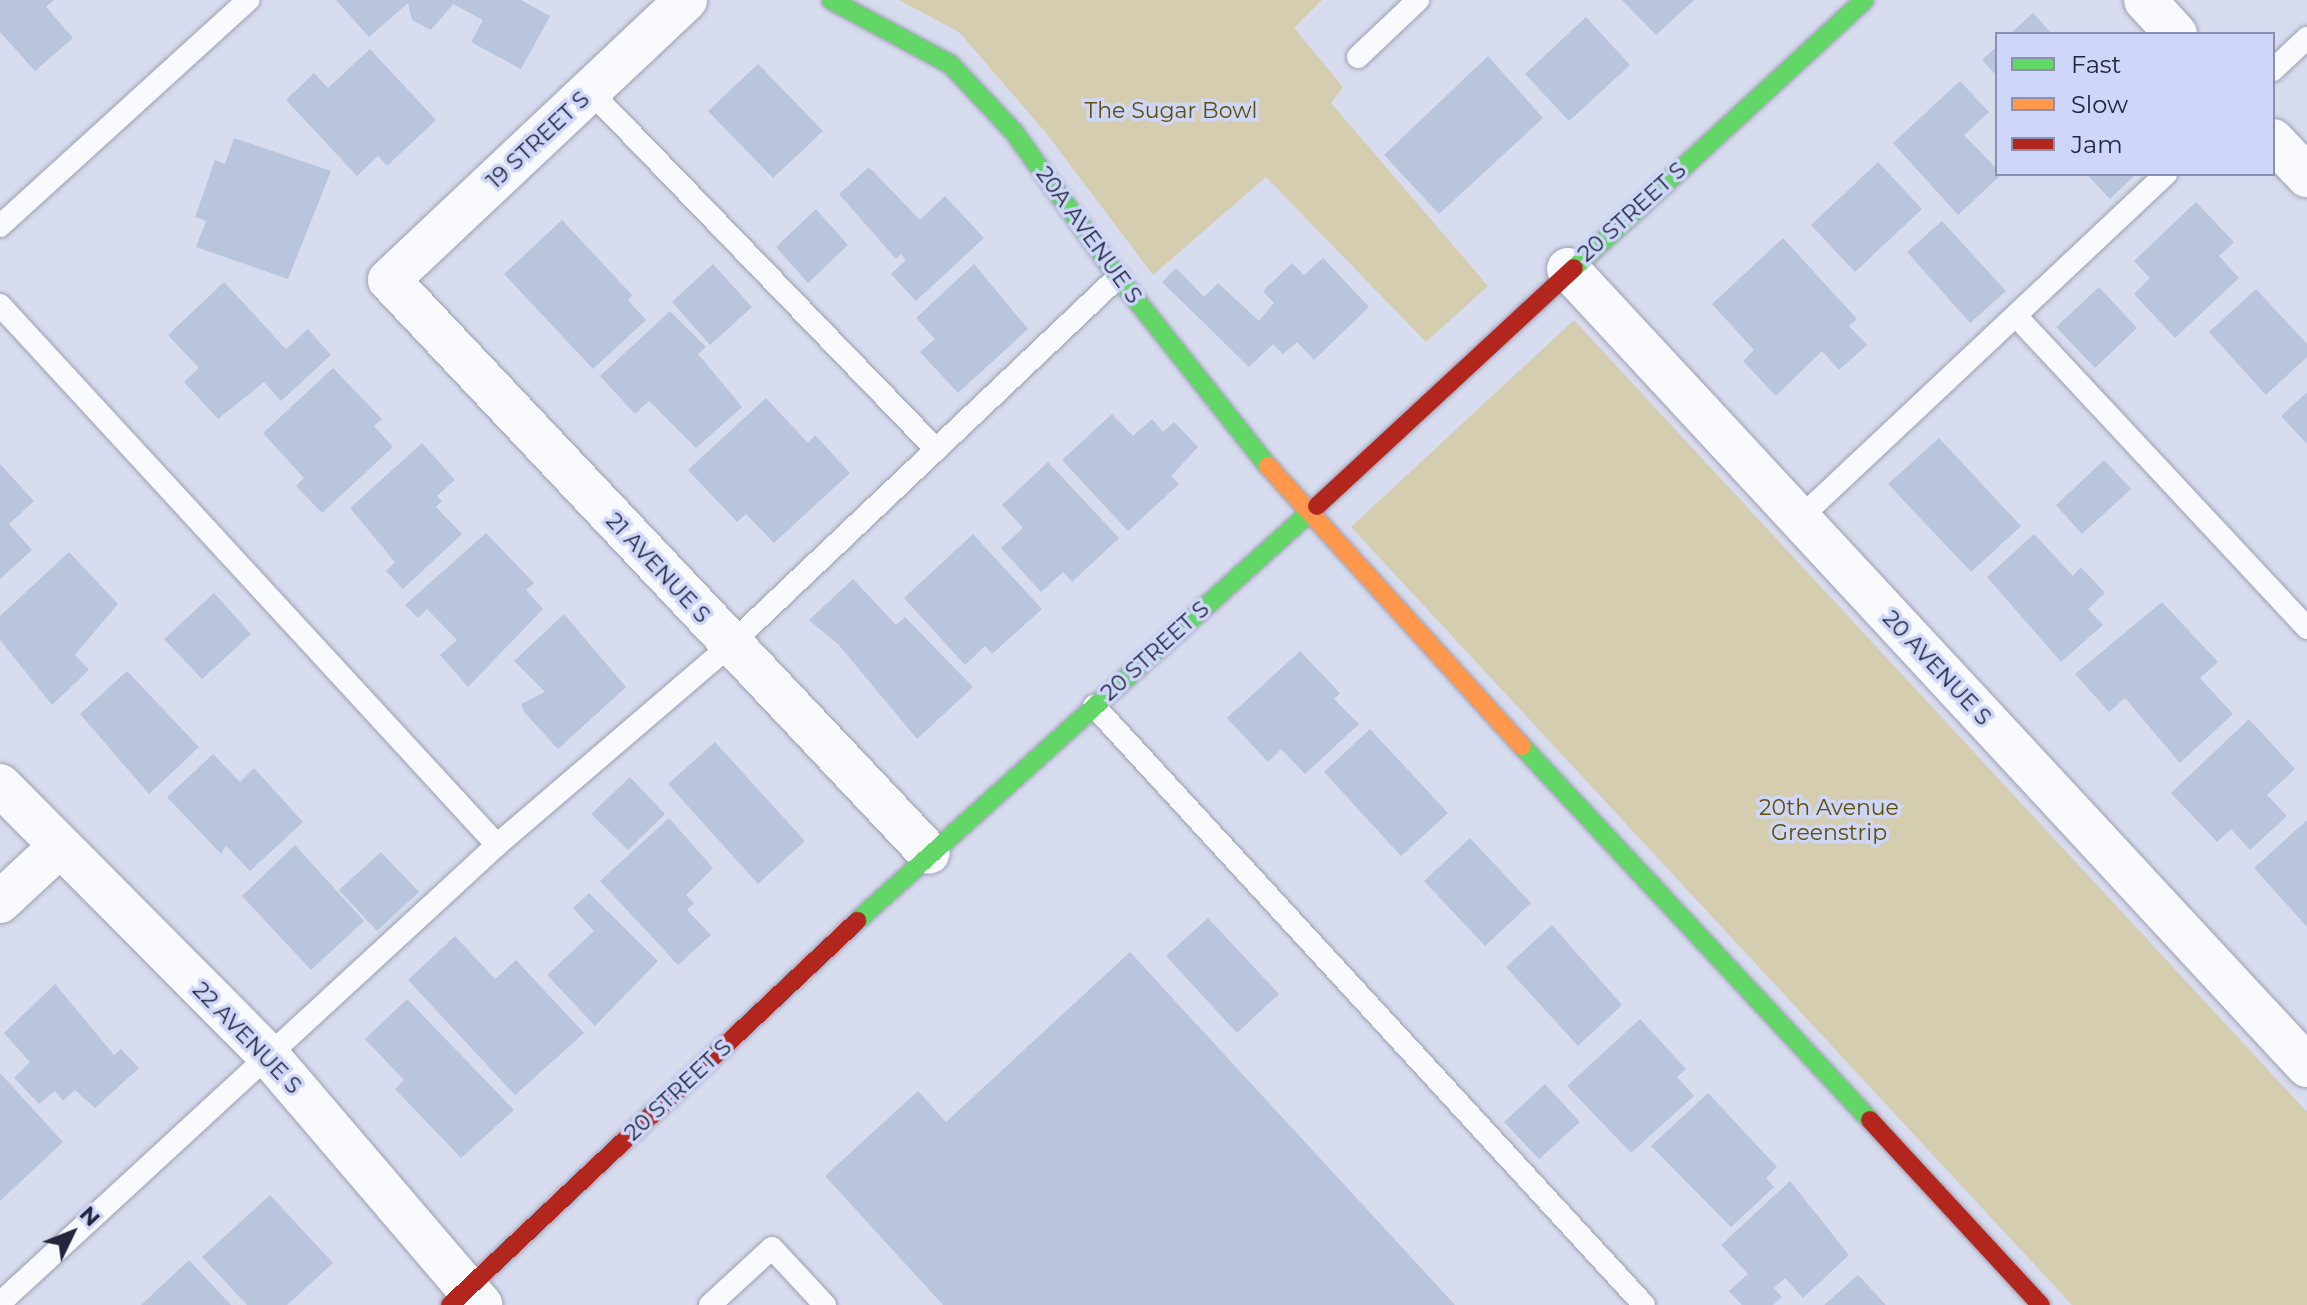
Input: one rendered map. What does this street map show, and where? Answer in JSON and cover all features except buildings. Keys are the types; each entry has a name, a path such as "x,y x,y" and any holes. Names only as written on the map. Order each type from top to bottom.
{"street":[{"name":"19 STREET S","path":"389,280 686,0"},
{"name":"20A AVENUE S","path":"831,0 950,64 1014,132 1118,277 1307,515"},
{"name":"20 STREET S","path":"465,1300 929,853 1307,515 1568,269 1864,0"},
{"path":"2145,0 2174,32"},
{"path":"2275,142 2307,176"},
{"name":"20 AVENUE S","path":"1568,269 2307,1066"},
{"name":"21 AVENUE S","path":"389,280 929,853"},
{"path":"1307,515 2041,1305"},
{"name":"22 AVENUE S","path":"0,785 58,848 267,1054 465,1300"},
{"path":"0,902 58,848"}],"lane":[{"path":"0,226 248,0"},
{"path":"1358,57 1418,0"},
{"path":"2275,68 2307,38"},
{"path":"590,91 936,449"},
{"path":"1799,519 2018,318 2164,176"},
{"path":"0,1303 497,845 730,645 1118,277"},
{"path":"0,305 497,845"},
{"path":"2018,318 2307,628"},
{"path":"1094,706 1644,1305"},
{"path":"710,1305 772,1248 825,1305"}],"green space":[{"name":"The Sugar Bowl","path":"899,0 1322,0 1294,28 1343,87 1331,103 1488,286 1426,342 1266,177 1153,275 1046,133 959,32"},
{"name":"20th Avenue Greenstrip","path":"1574,320 2307,1112 2307,1305 2072,1305 1351,527"}],"traffic: fast":[{"path":"831,0 950,64 1014,132 1118,277 1268,466"},
{"path":"1574,268 1864,0"},
{"path":"857,921 1317,506"},
{"path":"1522,746 1870,1120"}],"traffic: slow":[{"path":"1268,466 1522,746"}],"traffic: jam":[{"path":"1317,506 1574,268"},
{"path":"450,1305 857,921"},
{"path":"1870,1120 2041,1305"}]}
